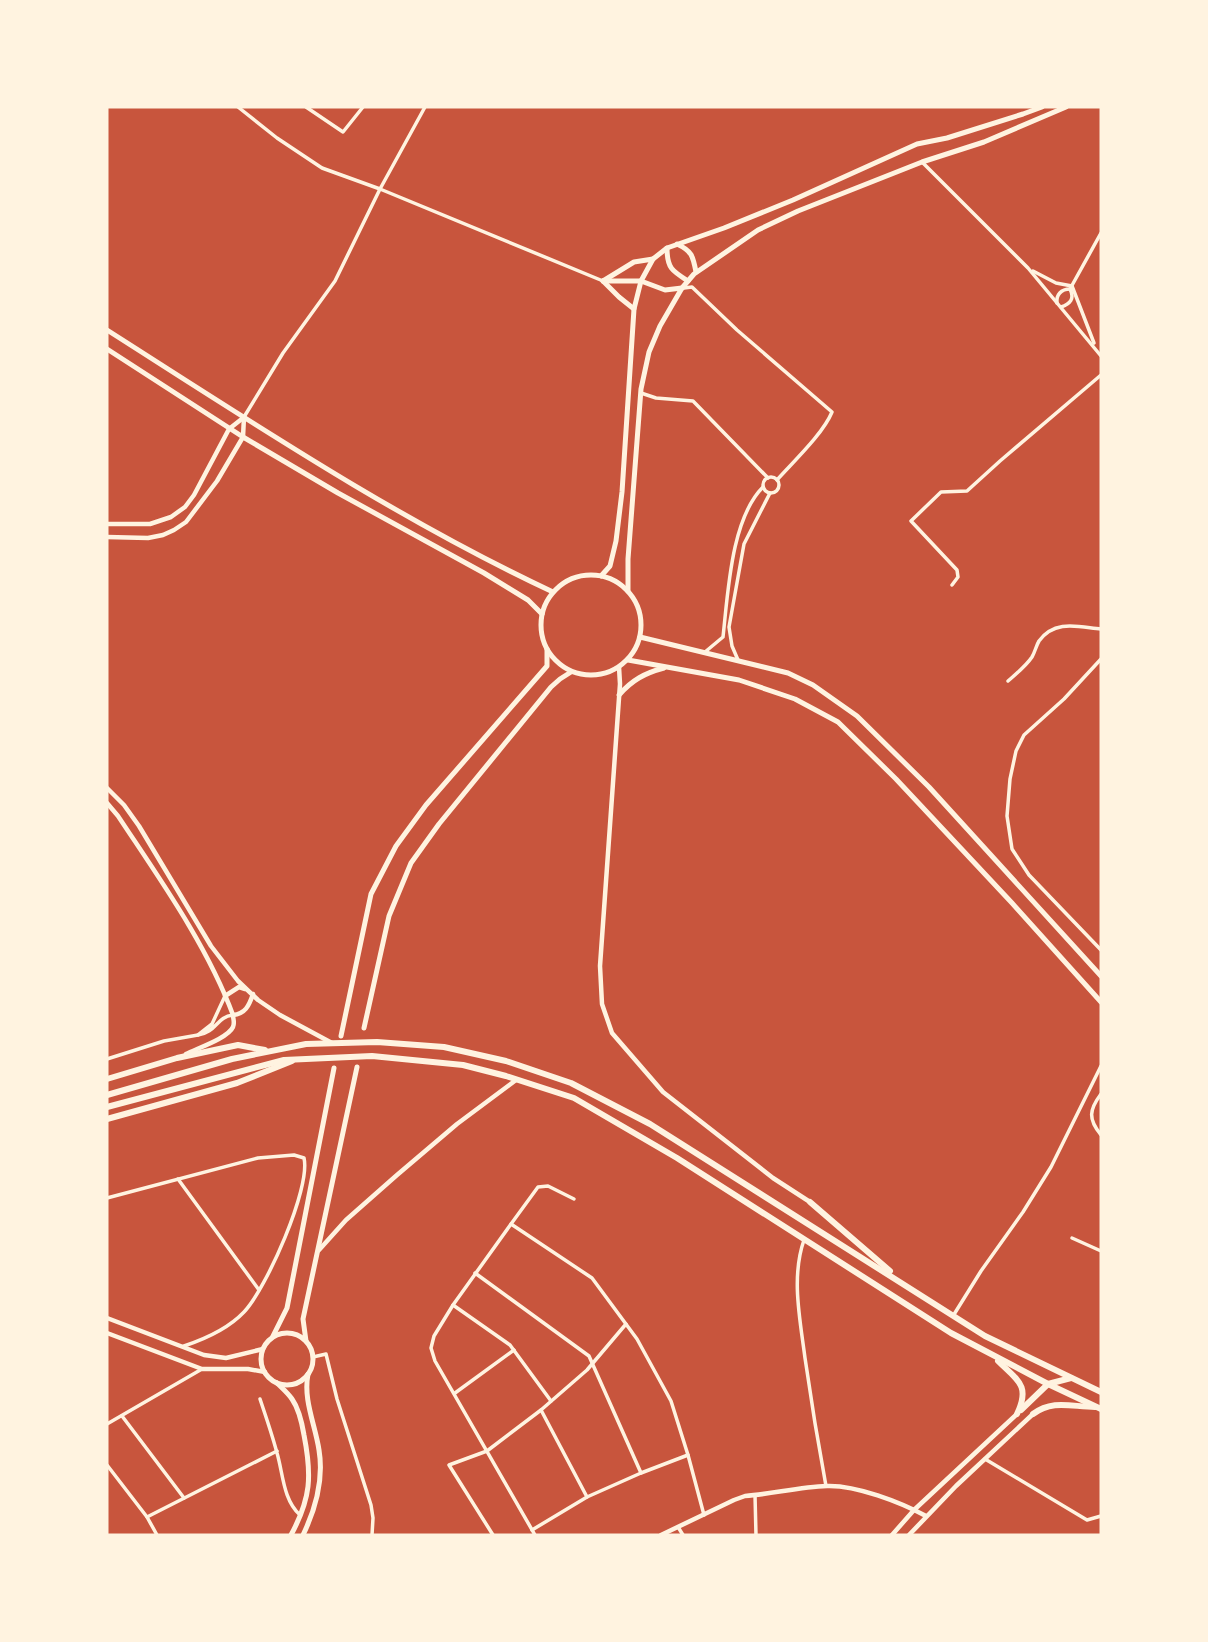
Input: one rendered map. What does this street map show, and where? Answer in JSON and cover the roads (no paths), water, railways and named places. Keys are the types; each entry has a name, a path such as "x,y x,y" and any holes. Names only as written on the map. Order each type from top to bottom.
{"highway":[{"path":"107,1095 232,1059 306,1044 377,1042 444,1047 506,1061 571,1083 650,1124 985,1336 1101,1392"},
{"path":"107,1079 177,1058 238,1045 270,1051"},
{"path":"107,1107 284,1059 372,1056 463,1065 517,1079 574,1098 677,1158 951,1334 1099,1408"},
{"path":"107,1119 237,1083 297,1059"},
{"path":"810,1202 905,1284"},
{"path":"993,1355 1019,1381 1024,1395 1017,1414"},
{"path":"1017,1414 1048,1384 1071,1378"},
{"path":"1033,1414 1060,1404 1099,1408"}],"main road":[{"path":"601,576 610,566 622,492 634,309 641,281 653,259 667,248 793,200 917,144 947,138 1042,107"},
{"path":"628,591 641,393 649,352 681,288 696,272 758,230 798,211 922,162 984,142 1066,107"},
{"path":"677,244 687,249 693,257 696,272"},
{"path":"667,248 667,263 675,273 688,281"},
{"path":"603,281 634,262 653,259"},
{"path":"603,281 641,281 665,290 681,288"},
{"path":"603,281 634,309"},
{"path":"107,330 299,453 372,496 553,592"},
{"path":"107,349 229,429 338,493 484,573 528,600 542,614"},
{"path":"582,576 601,576 628,591 637,604 641,620 640,637 628,660 609,672 587,675 571,672 554,659 542,638 542,614 553,592 566,582 582,576"},
{"path":"640,637 788,673 813,685 857,716 929,787 1101,976"},
{"path":"341,1036 371,894 396,846 425,805 547,666 547,649"},
{"path":"628,660 738,680 794,699 838,722 905,789 1101,1002"},
{"path":"620,695 641,676 666,667"},
{"path":"364,1028 388,916 411,863 439,824 551,687 571,672"},
{"path":"303,1535 314,1512 321,1481 320,1451 310,1415 306,1386 313,1357 306,1340 303,1319 356,1067"},
{"path":"290,1535 305,1502 309,1462 301,1420 294,1400 265,1373 261,1357 287,1308 334,1068"},
{"path":"273,1336 290,1333 306,1340"},
{"path":"277,1383 294,1384 308,1374"}],"street":[{"path":"238,107 277,138 322,168 380,189 603,281"},
{"path":"306,107 343,132 363,107"},
{"path":"107,524 150,524 171,517 185,507 229,429 244,417 283,354 335,281 380,189 425,107"},
{"path":"922,162 1028,268 1095,346"},
{"path":"1059,305 1067,305 1071,300 1071,288 1101,233"},
{"path":"1028,268 1071,288 1101,356"},
{"path":"688,281 737,330 832,412 777,480"},
{"path":"681,288 692,287"},
{"path":"1059,305 1057,298 1060,293 1071,288"},
{"path":"953,586 959,573 911,521 941,492 967,491 1101,375"},
{"path":"641,393 656,398 688,400 696,404 768,478 777,480"},
{"path":"107,537 148,538 163,535 186,522 217,481 243,437 244,417"},
{"path":"705,652 723,636 740,527 753,500 768,478"},
{"path":"738,660 732,646 729,627 744,544 764,500 769,493 779,488 777,480"},
{"path":"763,487 769,493"},
{"path":"1008,681 1031,658 1039,641 1051,630 1074,625 1101,629"},
{"path":"1101,660 1064,699 1024,735 1016,751 1012,769 1007,816 1012,849 1029,875 1101,950"},
{"path":"619,667 620,695 600,966 602,1004 612,1033 663,1093 773,1178 810,1202"},
{"path":"107,788 124,805 139,827 211,946 238,981 280,1015 333,1043"},
{"path":"107,803 190,928 233,1015 233,1028 225,1036 177,1058"},
{"path":"198,1035 212,1024 225,996 239,987 246,989"},
{"path":"107,1059 164,1041 212,1030 226,1016 246,1010 253,994"},
{"path":"953,1316 1051,1167 1101,1066"},
{"path":"316,1254 345,1220 457,1124 517,1079"},
{"path":"1101,1094 1094,1103 1091,1116 1101,1135"},
{"path":"107,1198 258,1158 294,1155 304,1158 306,1166 291,1225 246,1311 230,1325 182,1347"},
{"path":"178,1179 259,1290"},
{"path":"535,1535 435,1361 431,1348 434,1336 453,1305 538,1187 548,1186 574,1199"},
{"path":"511,1224 592,1278 649,1358 671,1401 704,1515"},
{"path":"1072,1238 1101,1251"},
{"path":"804,1240 798,1270 800,1316 811,1404 826,1486"},
{"path":"475,1273 587,1353 594,1363 641,1472"},
{"path":"453,1305 507,1342 551,1401"},
{"path":"107,1318 204,1355 226,1358 263,1349"},
{"path":"494,1535 449,1465 487,1451 541,1410 594,1363 626,1324"},
{"path":"107,1333 202,1370 248,1369 265,1373"},
{"path":"455,1393 514,1350"},
{"path":"313,1357 326,1354 337,1399 371,1505 372,1535"},
{"path":"107,1424 202,1370"},
{"path":"260,1399 277,1451 288,1499 300,1515"},
{"path":"541,1410 587,1497"},
{"path":"892,1535 914,1510 1017,1414"},
{"path":"909,1535 1033,1414"},
{"path":"122,1416 184,1498"},
{"path":"147,1517 277,1451"},
{"path":"532,1530 587,1497 641,1472 688,1455"},
{"path":"985,1459 1087,1520 1101,1516"},
{"path":"107,1465 147,1517 157,1535"},
{"path":"661,1535 745,1496 826,1486 859,1490 926,1516"},
{"path":"755,1495 756,1535"},
{"path":"678,1527 683,1535"}]}
